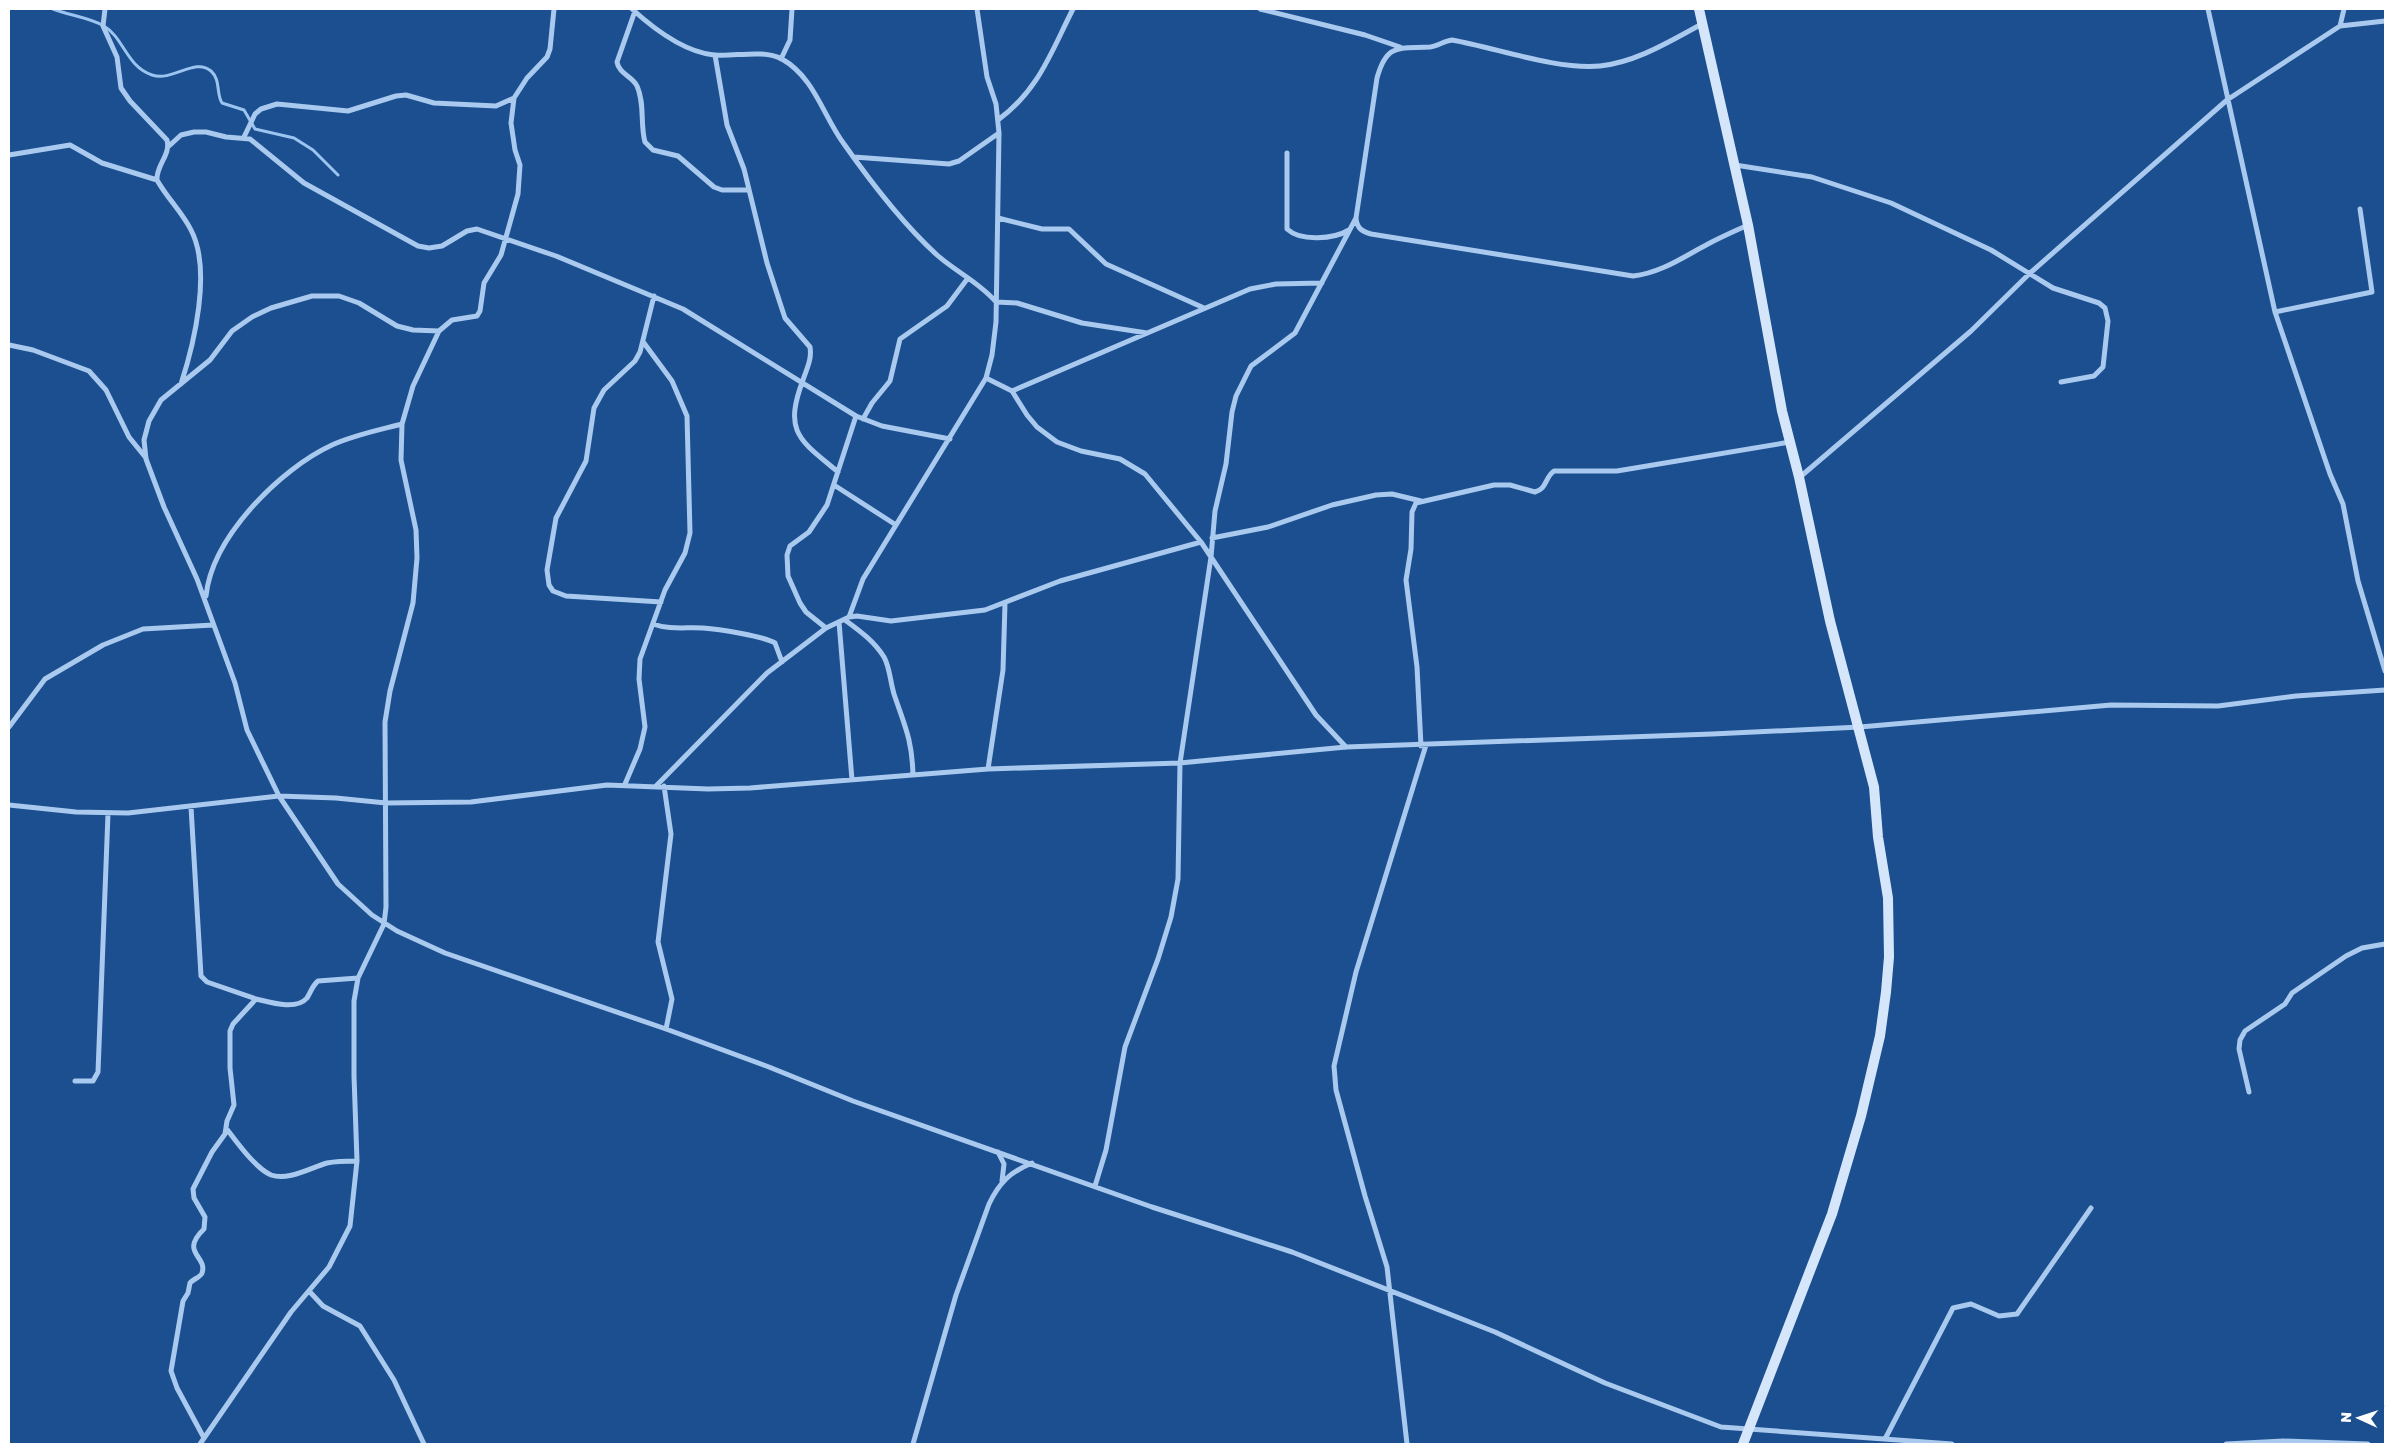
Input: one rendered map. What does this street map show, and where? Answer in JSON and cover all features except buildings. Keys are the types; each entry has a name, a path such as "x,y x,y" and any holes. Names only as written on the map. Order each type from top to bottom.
{"street":[{"path":"105,9 103,26 117,57 121,88 130,101 164,136 169,146"},
{"path":"200,1444 294,1308 338,1254 350,1226 357,1161 353,1016 358,978 384,924 386,710 412,611 417,558 412,507 401,460 402,424 413,386 439,331 452,320 477,316 480,311 484,283 501,255 520,182 520,164 515,150 511,123 514,98 527,78 547,57 550,49 554,9"},
{"path":"781,59 790,40 792,9"},
{"path":"847,618 863,579 986,378 992,355 996,302 999,133 996,104 987,77 978,9"},
{"path":"998,120 1023,99 1040,75 1073,9"},
{"path":"1260,9 1365,35 1400,47 1431,47 1444,40 1452,40 1565,65 1602,66 1644,54 1702,24"},
{"path":"1699,9 1748,225 1782,411 1799,478 1830,622 1860,726 1874,787 1878,837 1888,898 1889,958 1880,1036 1861,1116 1832,1214 1743,1444"},
{"path":"2208,9 2226,100 2276,312 2330,474 2343,504 2358,581 2385,671"},
{"path":"2340,26 2344,9"},
{"path":"749,190 722,190 678,156 653,150 645,142 638,90 634,81 619,69 617,62 634,10 682,46 715,55 756,55 781,59 811,86 843,144 916,236 943,260 984,288 996,302 1017,303 1082,323 1147,333"},
{"path":"1799,478 1971,331 2029,274 2226,100 2340,26 2385,21"},
{"path":"1400,47 1385,58 1377,78 1356,218 1357,226 1363,231 1371,234 1633,276 1680,261 1748,225"},
{"path":"715,55 727,125 744,169 767,263 785,318 810,346 810,363 802,382 794,422 797,434 803,443 838,472"},
{"path":"244,137 255,114 261,109 277,104 348,111 396,96 406,95 434,102 496,106 514,98"},
{"path":"157,180 158,169 169,146 181,135 206,132 226,137 244,137 256,142 268,155 304,182 418,246 429,248 442,246 467,231 487,231 654,296 705,321 856,416 882,426 950,439"},
{"path":"854,158 949,164 959,161 999,133"},
{"path":"9,155 70,145 102,163 157,180 192,232 200,269 195,339 180,384"},
{"path":"1287,153 1287,229 1297,235 1332,237 1349,230"},
{"path":"1735,165 1812,178 1890,203 1991,250 2053,288 2099,303 2105,308 2108,321 2103,367 2094,376 2061,382"},
{"path":"2276,312 2372,292 2360,210"},
{"path":"998,218 1042,228 1063,228 1074,232 1086,247 1106,264 1151,286 1204,308"},
{"path":"1095,1186 1106,1150 1125,1047 1171,916 1178,873 1180,762 1211,557 1215,512 1226,464 1232,412 1245,374 1257,360 1295,333 1356,218"},
{"path":"863,419 890,381 900,339 947,306 968,278"},
{"path":"1012,391 1204,308 1263,285 1322,283"},
{"path":"439,331 413,330 397,326 346,298 331,295 312,296 272,308 240,324 232,331 210,360 161,400 149,421 144,440 146,459 174,532 205,599 212,625 235,683 247,730 279,796 338,884 349,897 384,924 445,953 666,1029 777,1070 853,1101 1152,1207 1292,1252 1390,1289 1495,1332 1605,1382 1721,1427 1892,1442 1952,1444"},
{"path":"654,296 644,343 635,361 612,381 598,398 592,418 586,461 556,518 547,579 553,591 566,596 661,602"},
{"path":"625,784 644,737 645,717 639,669 642,650 671,577 684,553 690,533 689,430 683,405 672,381 644,343"},
{"path":"9,345 33,350 90,371 106,390 129,437 146,459"},
{"path":"986,378 1012,391 1027,416 1038,428 1057,442 1082,451 1120,459 1145,474 1211,557 1316,715 1346,747"},
{"path":"826,628 806,612 800,604 788,576 786,564 790,546 809,532 827,505 856,416"},
{"path":"205,599 209,578 230,536 285,474 333,445 402,424"},
{"path":"1407,1444 1390,1289 1384,1254 1365,1196 1336,1090 1334,1066 1356,972 1424,745 1417,667 1406,580 1411,549 1412,512 1416,503 1421,501 1494,484 1510,485 1535,492 1543,488 1549,475 1554,471 1617,471 1790,442"},
{"path":"834,485 896,525"},
{"path":"1212,538 1250,532 1332,505 1376,495 1392,494 1421,501"},
{"path":"656,786 767,673 826,628 847,618 901,620 985,610 1005,604 1060,581 1200,542"},
{"path":"988,769 1003,670 1005,604"},
{"path":"847,618 869,638 884,658 894,694 911,740 912,776"},
{"path":"839,622 852,780"},
{"path":"653,624 664,628 705,628 766,639 775,643 782,662"},
{"path":"9,727 45,679 103,645 143,629 212,625"},
{"path":"9,805 108,814 154,812 279,796 336,798 386,803 471,802 625,784 750,788 988,769 1180,762 1346,747 1860,726 2112,705 2218,706 2296,696 2385,690"},
{"path":"664,786 671,834 658,942 672,999 666,1029"},
{"path":"191,807 201,976 207,982 276,1004 301,1002 309,996 318,981 358,978"},
{"path":"75,1081 93,1081 98,1072 108,814"},
{"path":"2249,1092 2239,1049 2240,1040 2245,1031 2285,1004 2292,993 2346,956 2362,948 2385,944"},
{"path":"204,1438 173,1380 172,1360 182,1301 188,1293 192,1280 200,1276 203,1270 193,1242 196,1236 204,1229 205,1217 194,1198 194,1189 212,1152 225,1134 234,1105 230,1068 230,1031 237,1020 249,1009 256,999"},
{"path":"226,1127 244,1151 265,1172 272,1175 292,1175 327,1163 357,1161"},
{"path":"998,1152 1004,1164 1002,1182"},
{"path":"913,1444 956,1296 989,1204 1009,1174 1032,1163"},
{"path":"1885,1440 1953,1308 1971,1304 1999,1316 2017,1314 2090,1208"},
{"path":"309,1291 323,1306 360,1326 394,1380 424,1444"},
{"path":"2226,1444 2283,1441 2368,1444"}],"waterway":[{"path":"53,9 104,26 116,37 136,65 152,75 168,75 191,68 205,67 211,71 216,79 222,103 244,110 255,129 294,138 313,150 338,175"}]}
